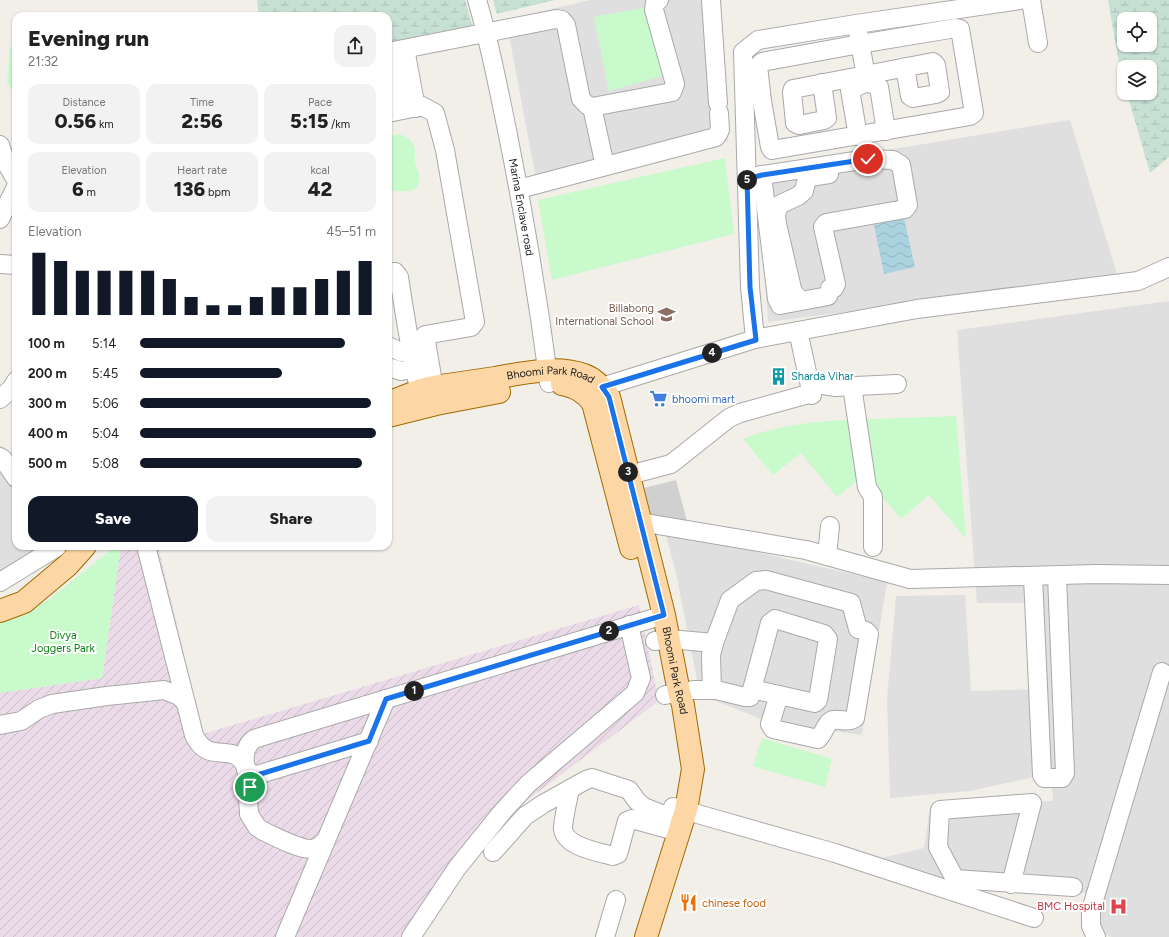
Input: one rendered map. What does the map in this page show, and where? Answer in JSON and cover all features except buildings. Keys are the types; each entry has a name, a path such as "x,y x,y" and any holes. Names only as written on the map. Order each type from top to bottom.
{"main road":[{"name":"Bhoomi Park Road","path":"410,401 550,378 568,372 584,375 593,389 609,397 629,475 632,520"},
{"name":"Bhoomi Park Road","path":"593,389 593,403 632,520 657,617 672,694 683,705 693,769 641,932"},
{"path":"6,599 24,602 62,551"}],"street":[{"name":"Marina Enclave road","path":"477,0 487,32 519,189 534,270 550,378"},
{"path":"406,342 471,326 475,322 444,150 435,113 422,106 401,110 394,51 556,19 562,20 566,25 581,99 587,105 592,107 672,92 675,84 654,10 655,3 659,0"},
{"path":"519,189 716,137 720,130 711,0"},
{"path":"812,393 791,333 777,299 754,177 743,52 758,40 971,4 1020,0"},
{"path":"1031,0 1038,43"},
{"path":"856,24 866,79 879,87 886,131"},
{"path":"956,28 960,29 974,113 970,116 772,150 770,147 762,102 758,66 762,62 860,44 956,28"},
{"path":"822,83 866,79 905,68"},
{"path":"858,136 850,90 866,79"},
{"path":"592,107 605,166"},
{"path":"2,156 12,173"},
{"path":"754,177 868,159 893,160 901,165 908,205 905,209 826,223 823,227 836,284 834,288 829,292 780,305"},
{"path":"796,296 793,293 777,224 776,215 779,205 798,196 804,191 806,182 810,177 871,167"},
{"path":"754,177 750,287 756,340"},
{"path":"1,217 12,195"},
{"path":"0,264 12,264"},
{"path":"593,389 756,340 918,309 1138,281 1169,267"},
{"path":"392,272 395,272 399,277 406,342 410,401"},
{"path":"829,292 834,325"},
{"path":"406,342 415,368 410,401"},
{"path":"392,368 401,371 415,368"},
{"path":"629,475 671,464 729,418 740,413 836,387 896,384"},
{"path":"852,386 867,487 873,497 873,547"},
{"path":"0,399 12,388"},
{"path":"0,457 12,472"},
{"path":"632,520 806,550 910,579 1033,581 1057,580 1096,574 1169,575"},
{"path":"827,556 830,526"},
{"path":"147,550 194,735 201,747 213,752 228,753 239,756 243,760 250,774"},
{"path":"6,599 62,551"},
{"path":"712,690 711,654 730,600 756,581 766,580 851,603 858,629 866,631 869,634 855,718 849,721 833,720 829,723 822,736 818,739 773,729 770,724 779,695"},
{"path":"1033,581 1042,775 1044,778 1062,778 1065,773 1057,580"},
{"path":"228,753 237,750 254,740 657,617"},
{"path":"672,694 693,690 712,690 750,697 752,689 770,623 775,619 824,634 828,639 818,700 815,703 752,689"},
{"path":"411,937 457,868 503,810 528,784 634,693 641,678 629,625"},
{"path":"662,640 714,643"},
{"path":"1096,937 1091,926 1091,910 1162,672"},
{"path":"0,725 21,721 40,709 52,704 106,696 164,690 176,685 179,675"},
{"path":"164,690 180,696 186,703"},
{"path":"285,937 386,699"},
{"path":"350,711 359,711 366,717 371,726 370,739"},
{"path":"250,774 345,748 370,739"},
{"path":"250,743 245,754 250,774 248,798 249,814 257,827 263,831 303,848 312,854 314,858 314,868"},
{"path":"345,748 356,751 358,755 358,765"},
{"path":"493,852 525,816 570,789 592,778 629,790 637,801 644,807 677,819 835,853 1034,918"},
{"path":"570,789 563,830 567,838 580,847 613,856 618,854 627,821 626,802 629,790"},
{"path":"1011,884 1032,803 940,810 938,847 955,879 1011,884 1073,888"},
{"path":"627,821 677,819"},
{"path":"303,848 314,848 326,840"},
{"path":"974,899 981,881"},
{"path":"605,937 616,900"}],"shaded area":[{"path":"590,0 715,0 728,141 538,189 506,20"},
{"path":"1070,120 1118,277 768,322 759,171"},
{"path":"1169,301 1169,937 1112,937 1082,929 1089,893 1030,890 953,883 873,860 924,848 930,808 991,803 1053,801 1041,603 977,603 957,330"},
{"path":"2,445 12,461 12,550 55,550 0,591 0,447"},
{"path":"676,480 687,521 651,514 644,488"},
{"path":"665,532 752,548 757,552 887,582 862,735 772,723 700,695 676,573"},
{"path":"120,550 159,550 203,734 639,605 659,701 514,810 455,885 421,937 0,937 0,693 102,678"},
{"path":"965,595 971,691 1043,689 1048,770 1030,778 970,791 890,798 887,699 896,596"}],"green space":[{"path":"257,0 465,0 474,31 392,46 392,12 258,12"},
{"path":"493,0 555,0 497,14"},
{"path":"1108,0 1169,0 1169,157 1150,173 1129,100 1157,100 1157,60 1118,60 1117,52 1157,52 1157,12 1117,12 1117,52"},
{"path":"648,7 667,75 609,91 594,17"},
{"path":"10,47 12,47 12,90 7,83"},
{"path":"398,134 405,136 414,146 419,183 413,190 392,190 392,136"},
{"path":"725,158 734,234 552,280 538,200"},
{"path":"956,416 966,539 929,495 901,519 864,475 837,497 801,453 773,475 743,439 775,429 808,423 842,420"},
{"name":"Divya Joggers Park","path":"111,550 120,550 102,678 0,693 0,622 45,602"},
{"path":"762,738 832,759 825,787 753,766"}],"water":[{"path":"904,218 915,267 884,274 874,225"}],"place":[{"name":"Billabong International School","path":"667,314"},
{"name":"Sharda Vihar","path":"778,376"},
{"name":"bhoomi mart","path":"659,399"},
{"name":"chinese food","path":"689,903"},
{"name":"BMC Hospital","path":"1118,906"}],"route":[{"path":"250,787 252,779 257,775 369,741 386,699 664,615 609,397 602,387 756,340 750,287 747,179 762,175 868,159"}]}
